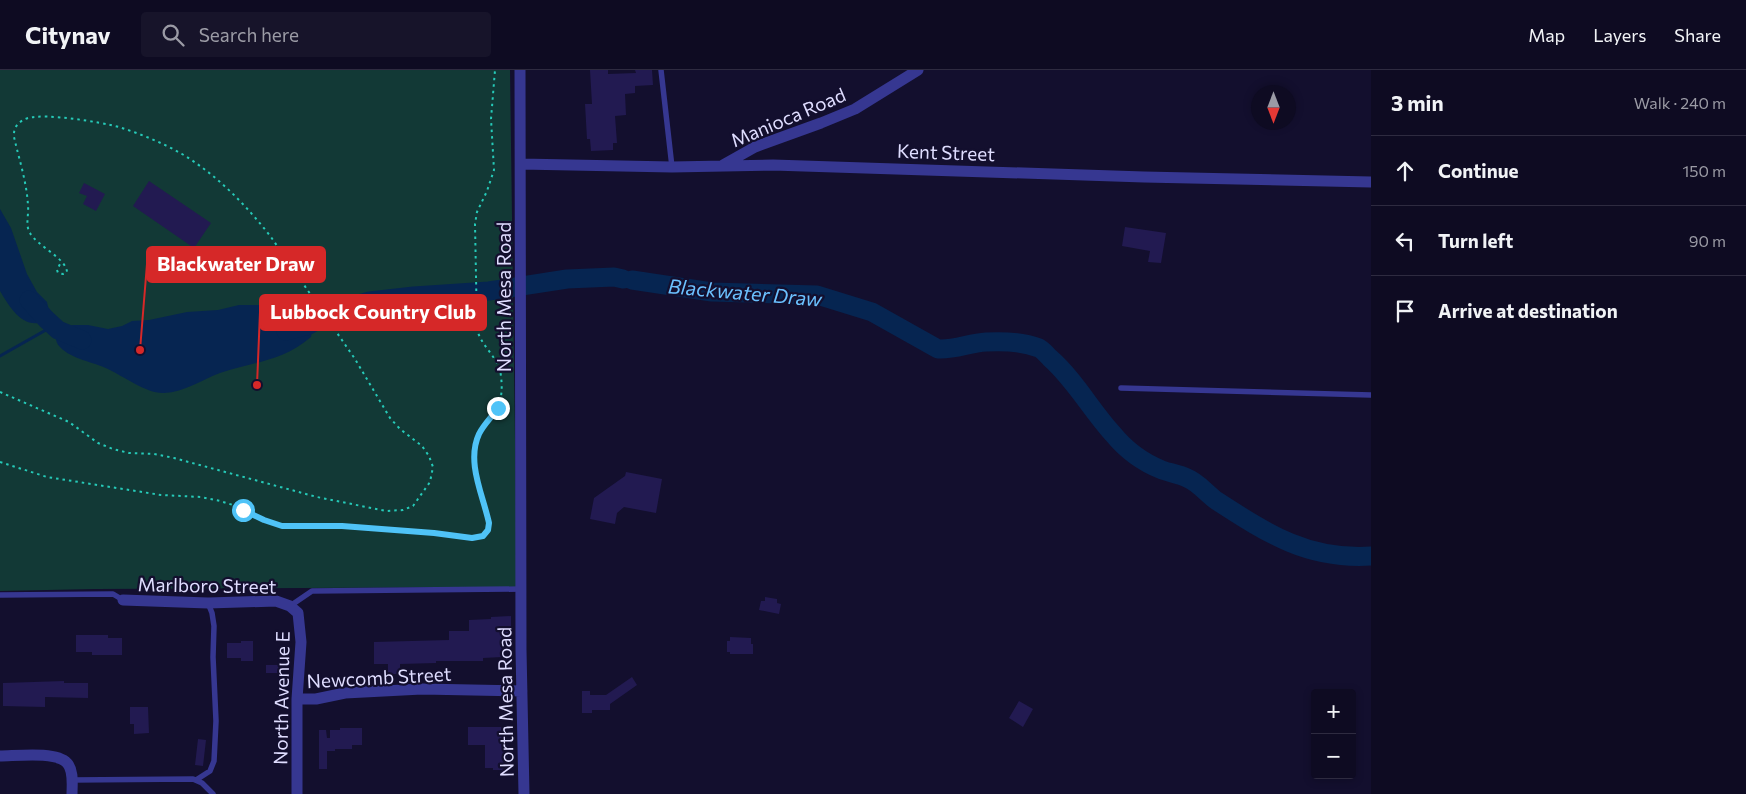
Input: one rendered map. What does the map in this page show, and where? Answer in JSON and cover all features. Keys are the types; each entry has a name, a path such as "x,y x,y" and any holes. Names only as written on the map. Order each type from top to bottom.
{"street":[{"name":"North Mesa Road","path":"520,70 524,794"},
{"name":"Manioca Road","path":"723,165 754,147 821,123 854,108 918,70"},
{"name":"Kent Street","path":"520,164 773,165 1371,182"},
{"name":"Marlboro Street","path":"123,600 208,603 276,600 290,606"},
{"name":"North Avenue E","path":"290,606 298,613 300,620 297,699 297,794"},
{"name":"Newcomb Street","path":"297,699 316,699 345,693 422,689 522,691"},
{"path":"0,756 57,757 67,763 71,771 72,794"}],"lane":[{"path":"661,70 672,166"},
{"path":"1121,388 1371,395"},
{"path":"290,606 312,591 522,589"},
{"path":"0,595 113,594 123,600"},
{"path":"196,780 210,770 214,761 216,721 213,656 214,626 208,603"},
{"path":"72,780 193,779 202,783 214,794"}],"path":[{"path":"0,462 55,478 161,495 201,497 220,501 282,526 342,526 478,537 486,534 489,523 476,472 476,445 480,433 498,408 502,384 498,365 478,334 476,306 476,218 494,170 491,119 495,70"},
{"path":"0,392 70,422 98,443 122,452 154,454 174,458 300,493 367,508 386,511 409,508 413,506 428,487 432,477 432,461 422,446 400,429 390,418 355,359 271,237 259,221 222,184 208,171 182,154 136,133 111,126 73,119 29,118 19,122 13,131 28,201 28,227 34,238 61,262 67,270 63,274 57,272 61,262"}],"green space":[{"path":"0,70 510,70 517,587 0,591"}],"water":[{"path":"0,209 11,228 27,274 37,292 47,302 48,317 43,322 29,322 17,315 0,291"},
{"path":"239,305 263,305 289,316 306,319 312,330 311,337 279,356 220,373 179,390 164,393 150,391 108,369 70,355 56,341 58,330 73,325 88,325 108,329 122,326 132,321 149,320 187,312 218,310"}],"building":[{"path":"590,70 608,70 608,74 636,73 635,70 652,70 653,85 635,86 635,93 625,94 626,115 615,116 617,143 613,143 613,150 591,151 590,139 587,139 585,104 592,104"},
{"path":"149,181 211,223 194,248 133,206"},
{"path":"84,183 105,194 96,211 83,204 87,196 79,193"},
{"path":"1125,227 1166,233 1161,263 1148,262 1150,251 1122,246"},
{"path":"626,472 662,479 656,513 624,507 617,513 615,524 590,519 594,498 625,476"},
{"path":"765,597 777,599 777,603 781,604 779,614 759,610 761,601 765,601"},
{"path":"511,616 511,642 508,642 508,648 502,648 502,657 483,658 483,661 436,661 436,663 400,664 400,674 388,674 388,664 374,664 374,642 449,640 449,631 469,631 469,620"},
{"path":"76,635 108,635 108,638 122,638 122,655 92,655 92,652 76,652"},
{"path":"730,637 751,638 753,654 730,654 730,652 727,652 727,641 730,641"},
{"path":"241,641 253,641 253,661 241,661 241,658 227,658 227,643 241,643"},
{"path":"266,665 282,665 282,673 266,673"},
{"path":"632,677 637,685 610,704 610,710 592,710 592,713 582,713 582,691 590,691 590,695 606,695"},
{"path":"64,681 64,683 88,683 88,698 45,697 45,707 3,706 3,683"},
{"path":"1019,701 1033,709 1023,727 1009,718"},
{"path":"130,707 148,707 149,733 134,734 134,724 130,724"},
{"path":"468,727 507,727 508,770 485,768 485,745 468,745"},
{"path":"340,728 362,728 362,745 352,745 352,749 327,751 327,769 319,769 319,730 326,730 327,738 330,738 330,730 340,730"},
{"path":"198,739 206,740 203,766 195,765"}],"waterway":[{"name":"Blackwater Draw","path":"286,331 309,325 332,312 370,301 489,291 567,279 614,277 623,279"},
{"name":"Blackwater Draw","path":"632,280 712,292 817,295 872,312 938,349 993,342 1020,343 1039,348 1067,376 1118,440 1141,459 1162,470 1191,480 1217,501 1236,513 1290,542 1328,554 1371,556"},
{"name":"Blackwater Draw","path":"29,300 58,330 82,340"},
{"path":"0,356 53,326"}],"place":[{"name":"Blackwater Draw","path":"140,350"},
{"name":"Lubbock Country Club","path":"257,385"}],"route":[{"path":"243,510 282,526 342,526 472,538 483,536 488,530 489,523 476,472 475,452 477,438 498,408"}]}
